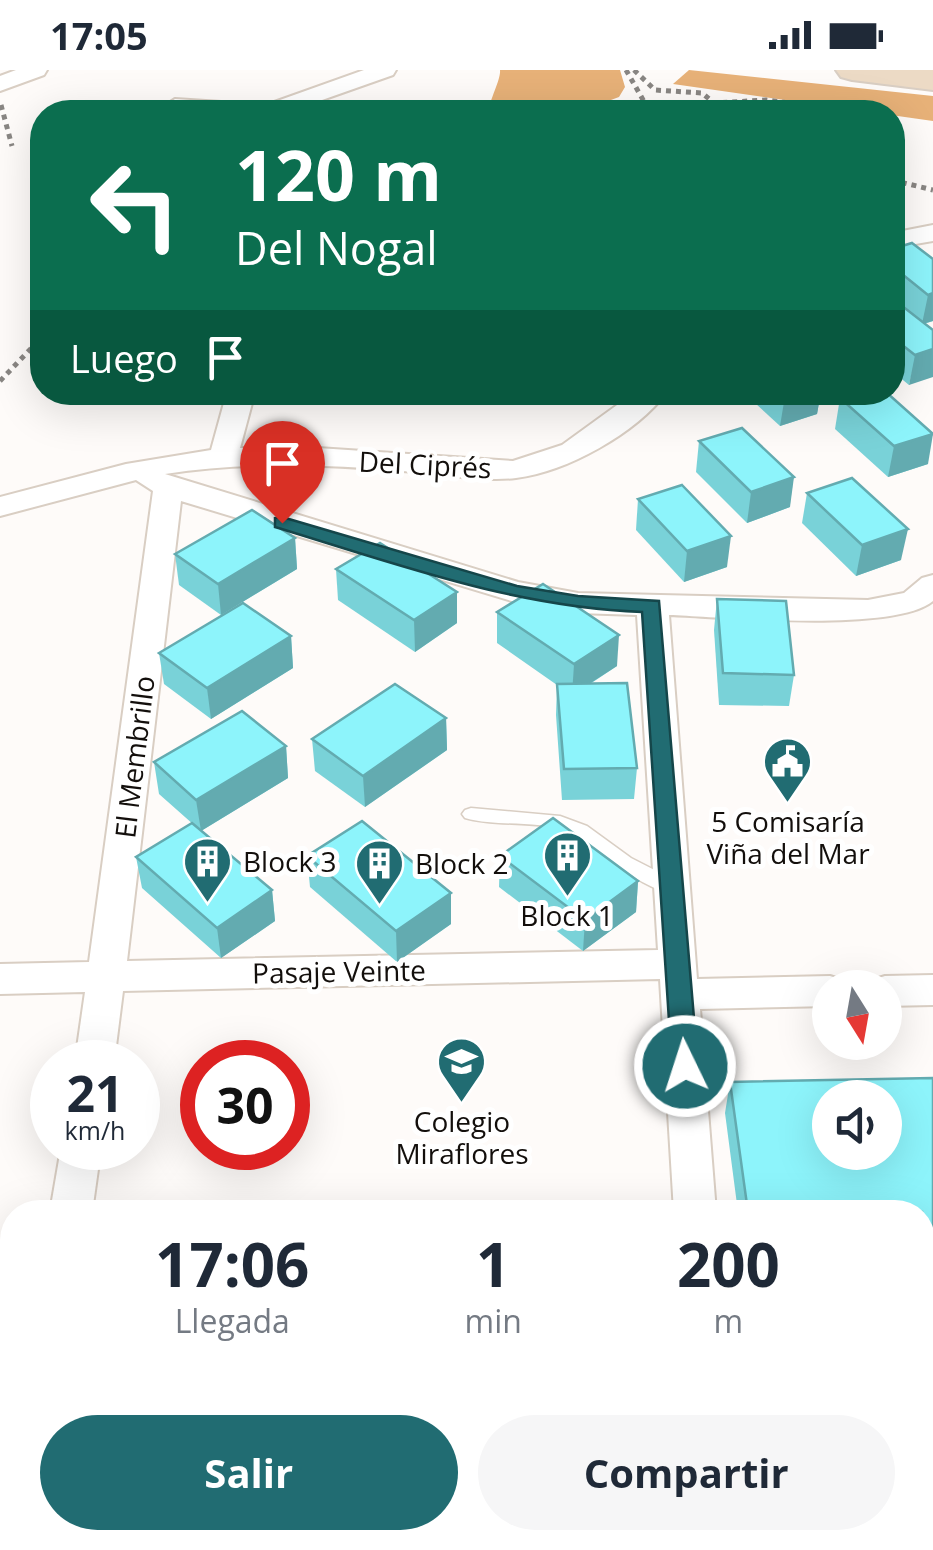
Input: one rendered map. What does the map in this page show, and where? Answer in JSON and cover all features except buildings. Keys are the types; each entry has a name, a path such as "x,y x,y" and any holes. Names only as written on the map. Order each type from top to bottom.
{"street":[{"path":"0,84 36,70"},
{"path":"304,100 386,70"},
{"path":"852,70 933,80"},
{"path":"905,239 933,234"},
{"path":"227,458 225,444 238,405"},
{"name":"Del Ciprés","path":"0,507 135,470 227,458 287,456 513,470 542,466 566,458 636,405"},
{"path":"135,470 168,488 515,592 578,603 868,610 914,601 933,586"},
{"name":"El Membrillo","path":"98,1040 168,488"},
{"path":"652,606 694,1200"},
{"name":"Pasaje Veinte","path":"0,979 679,979 812,990"},
{"path":"902,990 933,990"},
{"path":"73,1200 78,1170"}],"lane":[{"path":"472,814 554,820 581,831 625,864 672,887"}],"path":[{"path":"626,70 643,100"},
{"path":"634,70 656,90 702,93 710,100"},
{"path":"1,108 12,146"},
{"path":"905,183 933,190"},
{"path":"0,381 30,350"}],"shaded area":[{"path":"500,70 620,70 625,87 619,97 611,100 492,100"},
{"path":"689,70 933,96 933,121 905,117 905,100 785,100 673,84"}],"place":[{"name":"5 Comisaría Viña del Mar","path":"788,804"},
{"name":"Block 1","path":"567,898"},
{"name":"Block 3","path":"208,904"},
{"name":"Block 2","path":"380,906"},
{"name":"Colegio Miraflores","path":"462,1104"}],"route":[{"path":"282,523 515,592 578,603 652,606 685,1066"}]}
